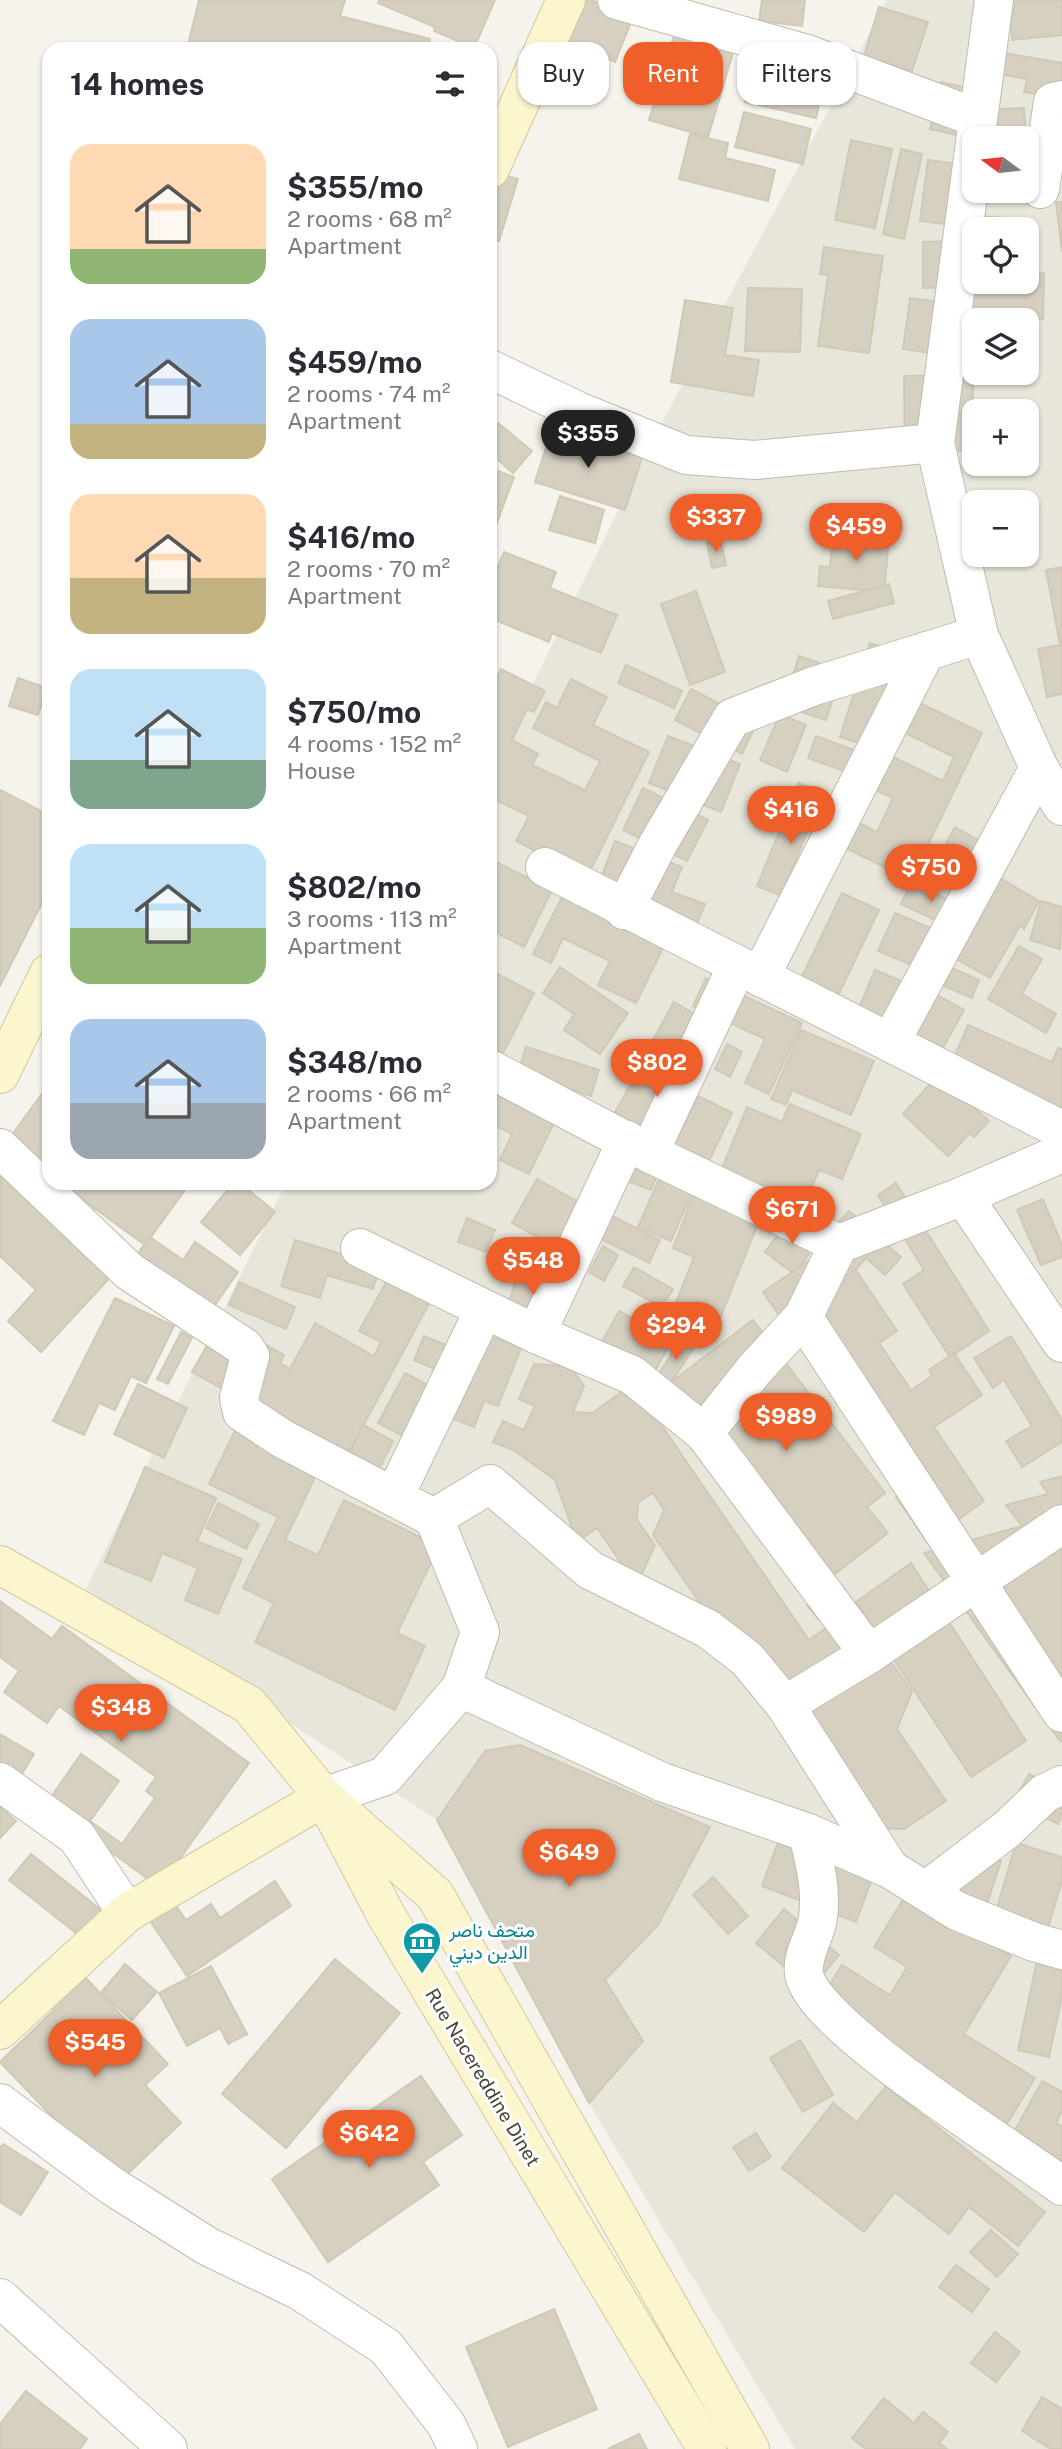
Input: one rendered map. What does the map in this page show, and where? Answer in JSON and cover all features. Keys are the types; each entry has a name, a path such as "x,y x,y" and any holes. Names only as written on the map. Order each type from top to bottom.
{"main road":[{"path":"497,154 566,0"},
{"path":"0,1074 42,988"},
{"path":"0,1564 249,1705 324,1797 435,1895 750,2449"},
{"path":"0,2030 127,1913 324,1797"},
{"name":"Rue Nacereddine Dinet","path":"324,1797 386,1915 707,2449"}],"street":[{"path":"617,0 807,54 977,118"},
{"path":"994,0 935,443 979,635 1039,768 1062,806"},
{"path":"1040,188 1053,102 1062,100"},
{"path":"497,372 578,411 686,455 755,460 935,443"},
{"path":"624,910 658,844 732,718 814,685 979,635"},
{"path":"536,1334 638,1146 749,971 926,651"},
{"path":"891,1041 1039,768"},
{"path":"545,867 624,910 891,1041 1062,1130"},
{"path":"497,1073 638,1146 839,1244"},
{"path":"0,1149 42,1189"},
{"path":"704,1433 754,1370 803,1317 839,1244 963,1196 1062,1153"},
{"path":"43,1190 130,1272 244,1348 250,1356 240,1398 242,1412 283,1439 434,1518 480,1632 461,1688 385,1776 324,1797"},
{"path":"963,1196 1062,1343"},
{"path":"360,1248 484,1310 632,1375 704,1433 869,1654"},
{"path":"394,1497 484,1310"},
{"path":"803,1317 1062,1713"},
{"path":"434,1518 490,1484 590,1570 708,1629 747,1659 785,1705 890,1869"},
{"path":"785,1705 869,1654 1062,1524"},
{"path":"461,1688 662,1782 808,1833 890,1869 957,1911 1034,1942 1062,1950"},
{"path":"0,1782 77,1837 127,1913"},
{"path":"926,1890 1006,1830 1045,1793 1062,1785"},
{"path":"808,1833 817,1873 819,1911 806,1955 804,1975 816,2000 902,2072 1062,2186"},
{"path":"0,2103 112,2186 207,2246 300,2291 386,2347 446,2424 458,2449"},
{"path":"0,2298 168,2449"}],"shaded area":[{"path":"887,0 1062,0 1062,2449 795,2449 589,2103 437,1820 86,1589 283,1190 497,1190 497,757 655,436 831,105 856,105 856,58"}],"building":[{"path":"199,0 345,0 340,16 430,39 429,42 189,42"},
{"path":"379,0 495,0 477,42 460,42 434,31 435,27 378,3"},
{"path":"566,0 591,0 633,17 615,62 609,59 609,42 568,42 551,35"},
{"path":"762,0 805,0 802,26 759,21"},
{"path":"988,0 1062,0 1062,35 1012,40 1011,25 998,16"},
{"path":"879,7 928,22 912,71 864,56"},
{"path":"676,29 721,42 672,42"},
{"path":"723,43 735,46 723,86"},
{"path":"998,52 1062,63 1062,98 1024,92 1027,79 994,73"},
{"path":"941,82 971,89 961,136 930,129"},
{"path":"653,105 717,105 708,137 649,120"},
{"path":"758,105 819,105 816,118"},
{"path":"1024,108 1025,126 998,126 997,109"},
{"path":"744,112 811,129 803,164 735,147"},
{"path":"690,134 728,143 725,158 775,170 768,201 679,179"},
{"path":"851,140 892,149 875,228 835,220"},
{"path":"901,149 922,154 904,239 883,234"},
{"path":"928,160 962,164 962,203 970,203 968,217 962,217 962,226 920,221"},
{"path":"497,173 518,179 497,241"},
{"path":"1056,202 1062,202 1062,252"},
{"path":"954,241 954,287 923,288 923,242"},
{"path":"824,247 883,256 869,353 818,346 828,275 820,274"},
{"path":"1039,273 1044,273 1043,319 1039,319 1039,308 969,308 972,294 1039,294"},
{"path":"748,288 802,289 800,352 745,351"},
{"path":"910,298 948,303 946,355 903,349"},
{"path":"685,300 733,308 725,355 759,360 753,396 671,382"},
{"path":"962,375 962,385 973,385 973,399 962,399 962,451 905,452 904,376"},
{"path":"497,424 532,451 513,473 497,459"},
{"path":"552,429 642,458 625,510 535,482"},
{"path":"497,471 514,477 497,522"},
{"path":"560,496 604,510 595,543 549,530"},
{"path":"833,533 889,538 884,592 818,586 820,566 830,567"},
{"path":"720,539 726,565 712,568 707,542"},
{"path":"504,552 556,572 550,588 617,615 601,653 552,633 549,642 497,621 497,569"},
{"path":"1062,567 1062,694 1047,697 1038,649 1060,645 1046,570"},
{"path":"889,584 894,603 833,619 828,601"},
{"path":"696,591 725,672 690,685 661,604"},
{"path":"870,643 909,656 882,750 840,737"},
{"path":"799,656 842,671 826,720 783,706"},
{"path":"626,665 682,691 674,708 618,683"},
{"path":"501,669 545,691 534,712 527,709 512,740 538,754 532,765 585,790 600,761 533,728 546,702 557,708 571,679 607,697 593,725 649,752 587,877 516,841 529,816 497,800 497,677"},
{"path":"18,678 42,686 42,703 38,715 9,706"},
{"path":"691,689 757,723 742,754 675,720"},
{"path":"901,694 982,733 911,880 825,838 837,812 877,832 893,798 868,787 885,753 943,781 954,757 887,724"},
{"path":"780,714 806,725 787,772 760,760"},
{"path":"668,736 740,764 721,812 649,783"},
{"path":"816,736 868,755 860,777 808,758"},
{"path":"799,783 823,793 790,874 807,881 799,903 757,886"},
{"path":"643,788 708,820 687,861 623,830"},
{"path":"0,790 42,811 42,903 0,986"},
{"path":"955,827 994,849 975,883 936,861"},
{"path":"615,841 682,867 672,892 705,904 696,926 598,886"},
{"path":"497,862 552,890 524,947 497,933"},
{"path":"990,872 1039,901 1024,929 1020,926 990,978 949,955"},
{"path":"911,882 960,905 950,927 901,904"},
{"path":"842,893 879,910 836,1000 799,983"},
{"path":"562,897 663,948 636,1003 598,985 610,961 563,938 551,963 533,954"},
{"path":"1041,901 1062,907 1060,949 1030,940"},
{"path":"895,913 945,934 928,972 878,951"},
{"path":"1019,946 1042,959 1022,994 1056,1014 1046,1033 988,999"},
{"path":"560,967 628,1013 600,1054 564,1030 574,1014 543,993"},
{"path":"952,968 979,980 972,998 944,986"},
{"path":"875,970 918,988 900,1031 857,1013"},
{"path":"497,974 534,993 500,1059 497,1058"},
{"path":"706,978 802,1023 769,1094 745,1083 765,1039 693,1006"},
{"path":"928,990 964,1010 939,1055 903,1035"},
{"path":"674,1002 720,1029 701,1064 654,1038"},
{"path":"968,1025 1052,1062 1058,1048 1062,1049 1062,1112 951,1064"},
{"path":"801,1030 874,1061 851,1115 792,1090 786,1105 771,1099"},
{"path":"727,1044 742,1052 730,1077 715,1069"},
{"path":"526,1047 599,1070 591,1096 518,1073"},
{"path":"647,1055 699,1084 666,1143 614,1114"},
{"path":"938,1075 989,1121 974,1137 970,1133 948,1156 903,1114"},
{"path":"497,1090 556,1119 529,1174 500,1160 512,1134 497,1126"},
{"path":"42,1094 42,1170 6,1143"},
{"path":"698,1096 732,1113 709,1161 674,1144"},
{"path":"790,1104 861,1134 842,1179 819,1170 804,1206 721,1171 747,1107 782,1122"},
{"path":"620,1154 660,1168 651,1190 613,1176"},
{"path":"8,1168 117,1270 41,1352 8,1321 36,1290 0,1256 0,1176"},
{"path":"660,1177 693,1191 671,1241 638,1227"},
{"path":"537,1179 580,1203 556,1247 512,1223"},
{"path":"896,1183 989,1331 950,1357 903,1284 924,1270 878,1195"},
{"path":"70,1190 185,1190 145,1245"},
{"path":"227,1190 248,1190 275,1212 240,1255 201,1222"},
{"path":"694,1194 759,1221 714,1333 671,1315 694,1257 673,1248"},
{"path":"1043,1199 1062,1245 1062,1257 1041,1265 1017,1210"},
{"path":"590,1205 660,1240 649,1263 579,1228"},
{"path":"849,1211 901,1257 885,1275 866,1258 852,1274 818,1244"},
{"path":"467,1218 495,1230 486,1252 458,1242"},
{"path":"789,1219 819,1241 794,1274 765,1252"},
{"path":"150,1237 183,1260 195,1242 238,1272 207,1316 131,1263"},
{"path":"295,1240 380,1266 373,1289 327,1275 320,1298 281,1286"},
{"path":"603,1246 618,1255 604,1281 589,1272"},
{"path":"813,1258 832,1285 855,1269 897,1331 879,1343 911,1390 932,1376 929,1370 954,1353 982,1395 934,1427 984,1501 927,1542 896,1497 901,1493 763,1292"},
{"path":"634,1267 673,1289 662,1307 623,1286"},
{"path":"520,1268 561,1283 546,1325 506,1311"},
{"path":"389,1277 431,1300 347,1456 192,1372 221,1320 284,1355 280,1363 290,1369 315,1323 374,1356 381,1342 359,1331"},
{"path":"239,1282 295,1307 286,1329 229,1305"},
{"path":"115,1298 174,1326 146,1383 131,1376 115,1410 99,1403 84,1435 53,1421"},
{"path":"619,1311 672,1340 650,1380 597,1351"},
{"path":"753,1320 885,1493 867,1507 888,1533 827,1580 843,1601 819,1620 807,1605 828,1590 670,1383"},
{"path":"468,1327 521,1348 498,1406 484,1401 474,1427 433,1411"},
{"path":"181,1332 192,1338 168,1384 157,1379"},
{"path":"424,1336 449,1346 439,1371 414,1360"},
{"path":"1011,1336 1062,1420 1062,1442 1022,1467 1006,1441 1032,1426 1004,1380 993,1388 974,1358"},
{"path":"683,1337 695,1346 668,1387 656,1378"},
{"path":"534,1364 570,1366 584,1386 573,1412 592,1413 633,1384 809,1640 843,1616 880,1646 912,1692 897,1729 946,1801 904,1829 854,1827 653,1535 664,1510 653,1493 638,1502 637,1520 655,1545 641,1576 625,1569 597,1528 577,1542 555,1480 515,1451 493,1442 503,1421 524,1430 535,1406 519,1399"},
{"path":"405,1373 433,1388 407,1438 378,1423"},
{"path":"138,1384 187,1408 164,1458 114,1434"},
{"path":"363,1425 393,1441 378,1471 348,1456"},
{"path":"235,1431 318,1471 285,1540 318,1555 344,1500 439,1546 397,1633 425,1646 395,1710 255,1642 274,1603 243,1588 278,1517 209,1484"},
{"path":"145,1467 216,1498 197,1541 242,1559 218,1614 185,1600 198,1568 162,1553 151,1581 105,1562"},
{"path":"1062,1476 1060,1741 924,1553 1022,1526 1006,1505 1048,1494 1040,1482"},
{"path":"218,1503 259,1524 246,1549 206,1528"},
{"path":"911,1563 1026,1741 971,1777 856,1602"},
{"path":"0,1601 52,1639 62,1626 249,1763 159,1887 46,1804 81,1754 119,1781 90,1821 122,1844 155,1798 146,1791 156,1777 59,1706 47,1723 4,1692 19,1671 0,1657"},
{"path":"0,1734 34,1754 15,1785 0,1775"},
{"path":"520,1745 710,1827 658,1925 605,1980 643,2041 589,2103 437,1820 485,1751"},
{"path":"1029,1774 1062,1792 1062,1816 1058,1824 1014,1801"},
{"path":"0,1807 16,1821 0,1838"},
{"path":"778,1842 872,1879 856,1922 762,1886"},
{"path":"1016,1843 1062,1857 1062,1881 1047,1931 995,1915"},
{"path":"956,1847 1001,1861 986,1907 941,1893"},
{"path":"31,1854 101,1910 80,1936 9,1880"},
{"path":"713,1877 748,1916 728,1934 693,1895"},
{"path":"275,1881 291,1906 187,1976 147,1916 172,1900 186,1920 211,1904 220,1918"},
{"path":"907,1893 1011,1956 964,2034 1035,2078 1003,2130 815,2009 842,1965 890,1995 907,1967 874,1947"},
{"path":"784,1909 839,1955 811,1989 756,1943"},
{"path":"1038,1956 1062,1961 1062,1996 1049,2057 1018,2050"},
{"path":"335,1959 400,2013 286,2148 222,2094"},
{"path":"125,1964 157,1992 132,2020 101,1993"},
{"path":"211,1966 247,2034 228,2044 220,2028 187,2046 159,1993"},
{"path":"83,1975 168,2064 145,2085 181,2123 117,2184 0,2062 54,2010 49,2006"},
{"path":"800,2040 833,2095 803,2112 770,2058"},
{"path":"421,2076 462,2135 423,2162 439,2185 328,2262 272,2179"},
{"path":"1042,2081 1062,2092 1062,2111 1056,2123 1062,2126 1062,2178 1009,2141"},
{"path":"886,2086 1045,2212 1018,2246 969,2207 949,2234 895,2192 864,2232 782,2168 833,2103 857,2122"},
{"path":"756,2133 771,2157 749,2171 733,2147"},
{"path":"3,2144 48,2172 21,2215 0,2202 0,2148"},
{"path":"991,2230 1018,2254 997,2277 970,2252"},
{"path":"956,2265 989,2289 972,2312 939,2287"},
{"path":"554,2309 597,2409 508,2447 466,2347"},
{"path":"995,2332 1020,2352 996,2382 971,2363"},
{"path":"26,2391 87,2439 80,2449 0,2449 0,2424"},
{"path":"1042,2397 1062,2409 1062,2449 1051,2449 1022,2431"},
{"path":"884,2398 914,2423 923,2412 948,2432 939,2443 947,2449 866,2449 852,2438"},
{"path":"639,2434 647,2449 608,2449"}],"place":[{"name":"متحف ناصر الدين ديني","path":"422,1975"}]}
